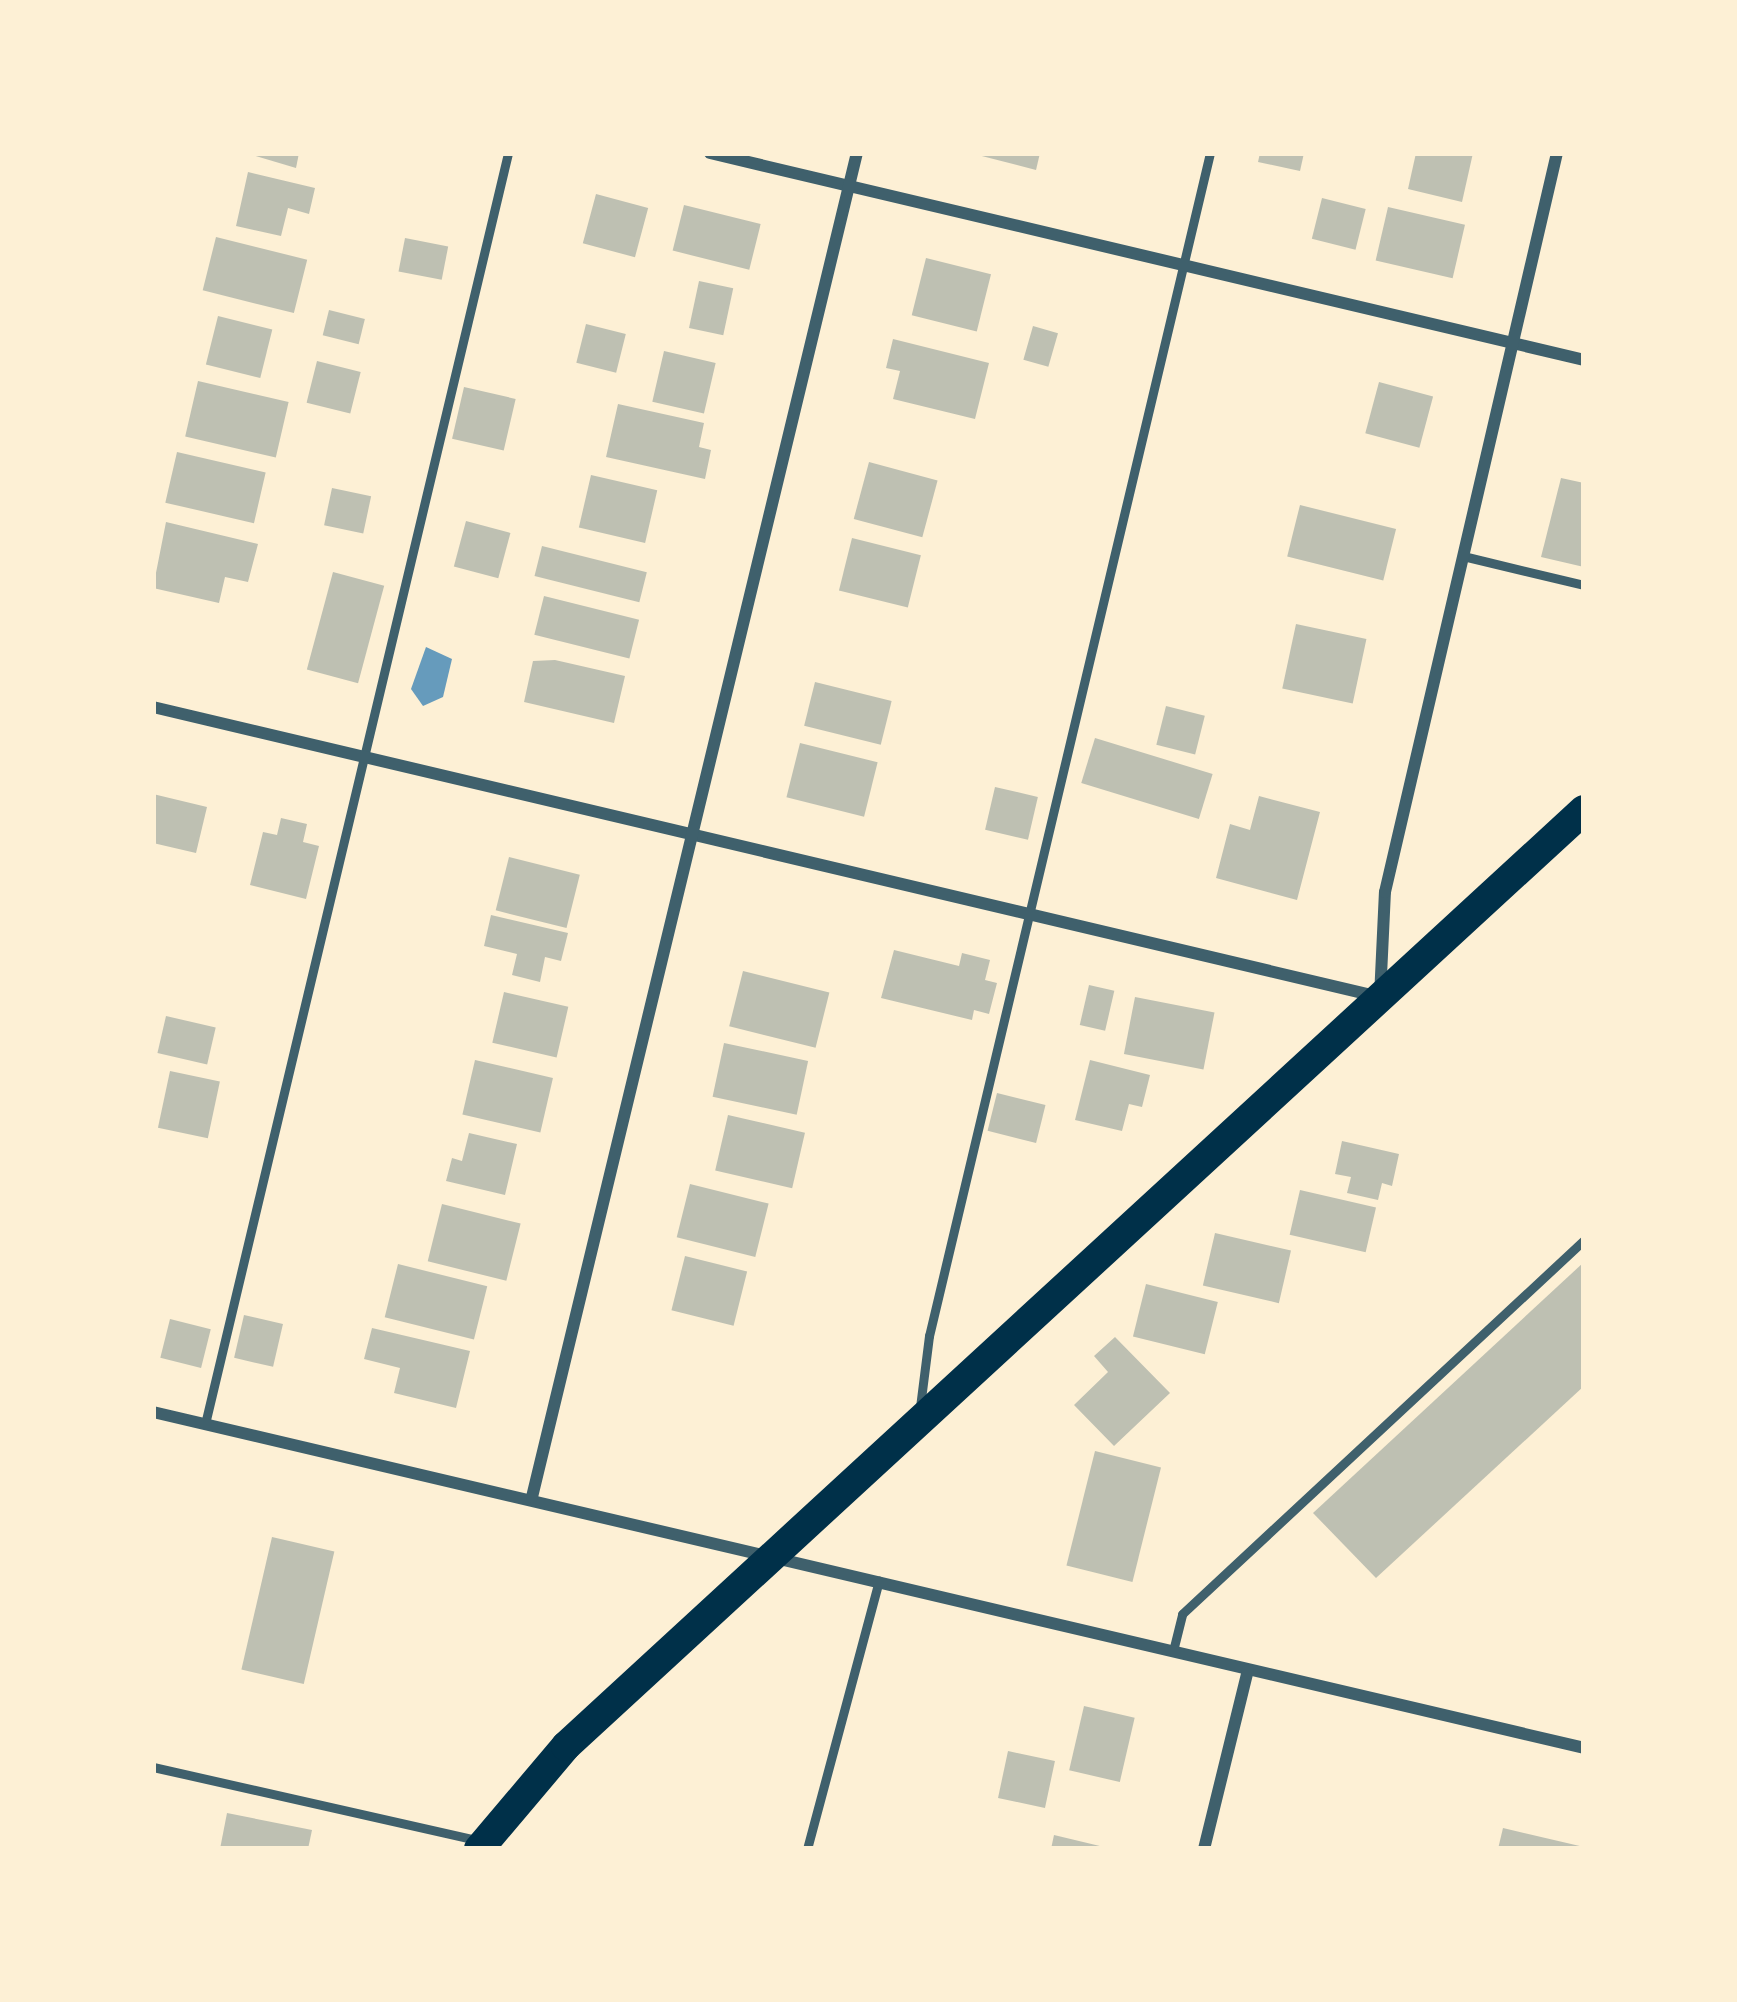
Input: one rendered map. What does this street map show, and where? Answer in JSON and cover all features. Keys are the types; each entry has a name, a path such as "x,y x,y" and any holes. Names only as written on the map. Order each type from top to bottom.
{"main road":[{"path":"482,1845 540,1771 1584,810"}],"street":[{"path":"710,153 1584,360"},
{"path":"532,1497 688,832 857,153"},
{"path":"153,707 1380,997 1385,892 1557,153"},
{"path":"153,1412 532,1497 1584,1748"},
{"path":"1204,1849 1248,1670"}],"lane":[{"path":"205,1424 508,153"},
{"path":"919,1419 929,1336 1210,153"},
{"path":"1463,556 1584,585"},
{"path":"1173,1652 1182,1614 1584,1240"},
{"path":"807,1849 879,1581"},
{"path":"153,1767 482,1845"}],"water":[{"path":"426,647 452,659 443,697 423,706 411,689"}],"building":[{"path":"246,153 299,153 296,168"},
{"path":"970,153 1040,153 1036,170"},
{"path":"1260,153 1304,153 1300,171 1258,162"},
{"path":"1416,153 1473,153 1462,202 1408,189"},
{"path":"248,172 315,188 309,214 288,208 281,236 236,226"},
{"path":"596,194 648,208 635,257 583,243"},
{"path":"1322,198 1366,209 1356,250 1312,239"},
{"path":"684,205 761,224 749,270 673,251"},
{"path":"1388,207 1465,225 1453,278 1376,261"},
{"path":"216,237 307,260 294,313 203,290"},
{"path":"405,238 448,246 442,280 399,271"},
{"path":"926,258 991,274 977,331 912,315"},
{"path":"699,281 733,288 723,335 689,328"},
{"path":"329,310 365,319 359,344 323,335"},
{"path":"218,316 272,330 260,378 206,365"},
{"path":"586,324 626,334 616,373 576,363"},
{"path":"1033,326 1058,333 1048,367 1023,360"},
{"path":"893,339 989,363 975,419 893,399 900,371 886,368"},
{"path":"664,351 716,363 704,414 652,402"},
{"path":"317,361 361,372 350,414 307,403"},
{"path":"198,381 289,402 276,457 185,437"},
{"path":"1379,382 1433,396 1419,448 1365,433"},
{"path":"464,387 516,399 504,451 452,439"},
{"path":"618,404 704,423 699,447 711,450 705,479 606,457"},
{"path":"177,452 266,472 254,523 165,503"},
{"path":"869,462 938,480 922,537 854,519"},
{"path":"591,475 657,490 645,543 579,528"},
{"path":"1561,478 1584,483 1584,567 1541,557"},
{"path":"332,488 371,496 363,533 324,525"},
{"path":"1300,505 1396,529 1383,580 1287,556"},
{"path":"466,521 510,533 498,578 454,566"},
{"path":"166,522 258,544 248,582 225,577 219,603 153,588"},
{"path":"852,538 921,555 908,608 839,590"},
{"path":"542,546 647,572 639,602 535,576"},
{"path":"333,572 384,586 358,683 307,670"},
{"path":"544,596 639,620 629,659 534,635"},
{"path":"1296,624 1366,639 1353,704 1282,689"},
{"path":"555,660 625,676 614,723 524,702 533,661"},
{"path":"815,682 892,701 881,745 804,726"},
{"path":"1166,706 1205,716 1195,754 1156,745"},
{"path":"1095,738 1213,774 1199,819 1081,783"},
{"path":"800,743 878,762 864,817 786,797"},
{"path":"995,787 1038,797 1028,840 985,830"},
{"path":"153,794 207,807 196,853 153,843"},
{"path":"1259,796 1320,812 1297,900 1216,878 1230,824 1250,830"},
{"path":"281,818 307,824 303,842 319,846 306,899 250,885 263,832 277,835"},
{"path":"509,857 580,875 567,928 496,910"},
{"path":"491,915 568,933 561,961 545,957 540,982 512,975 517,954 484,946"},
{"path":"894,950 959,966 962,953 990,960 985,980 997,983 989,1014 974,1010 972,1020 881,998"},
{"path":"743,971 829,993 816,1048 729,1026"},
{"path":"1089,985 1114,991 1105,1031 1080,1025"},
{"path":"504,992 568,1007 557,1058 492,1043"},
{"path":"1135,997 1215,1012 1203,1069 1124,1054"},
{"path":"166,1016 216,1027 207,1064 157,1053"},
{"path":"724,1043 808,1061 797,1115 713,1097"},
{"path":"475,1060 553,1078 540,1133 462,1115"},
{"path":"1090,1060 1150,1075 1142,1107 1129,1104 1122,1131 1075,1120"},
{"path":"170,1071 220,1082 208,1138 158,1128"},
{"path":"997,1093 1046,1105 1036,1143 988,1131"},
{"path":"728,1115 805,1133 792,1188 715,1171"},
{"path":"469,1133 517,1144 505,1195 446,1181 452,1158 462,1161"},
{"path":"1342,1141 1399,1154 1392,1186 1382,1183 1378,1200 1347,1193 1351,1177 1335,1174"},
{"path":"690,1184 769,1204 755,1257 677,1237"},
{"path":"1300,1190 1376,1208 1366,1252 1290,1235"},
{"path":"442,1204 521,1224 506,1281 428,1261"},
{"path":"1215,1233 1291,1251 1279,1303 1203,1286"},
{"path":"685,1256 747,1271 734,1326 671,1310"},
{"path":"1584,1262 1584,1386 1376,1578 1313,1513"},
{"path":"398,1264 487,1286 474,1340 385,1317"},
{"path":"1146,1284 1218,1302 1205,1354 1133,1336"},
{"path":"244,1315 283,1324 273,1367 234,1358"},
{"path":"170,1319 211,1329 201,1368 160,1358"},
{"path":"372,1328 470,1351 456,1408 394,1393 400,1368 364,1359"},
{"path":"1115,1337 1170,1393 1114,1446 1074,1405 1108,1372 1094,1356"},
{"path":"1095,1451 1161,1467 1132,1582 1066,1565"},
{"path":"272,1537 334,1551 304,1684 241,1670"},
{"path":"1084,1706 1135,1718 1120,1782 1069,1770"},
{"path":"1008,1751 1055,1761 1045,1808 998,1798"},
{"path":"227,1813 312,1830 308,1849 220,1849"},
{"path":"1503,1828 1584,1847 1584,1849 1498,1849"},
{"path":"1054,1835 1104,1847 1104,1849 1051,1849"}]}
